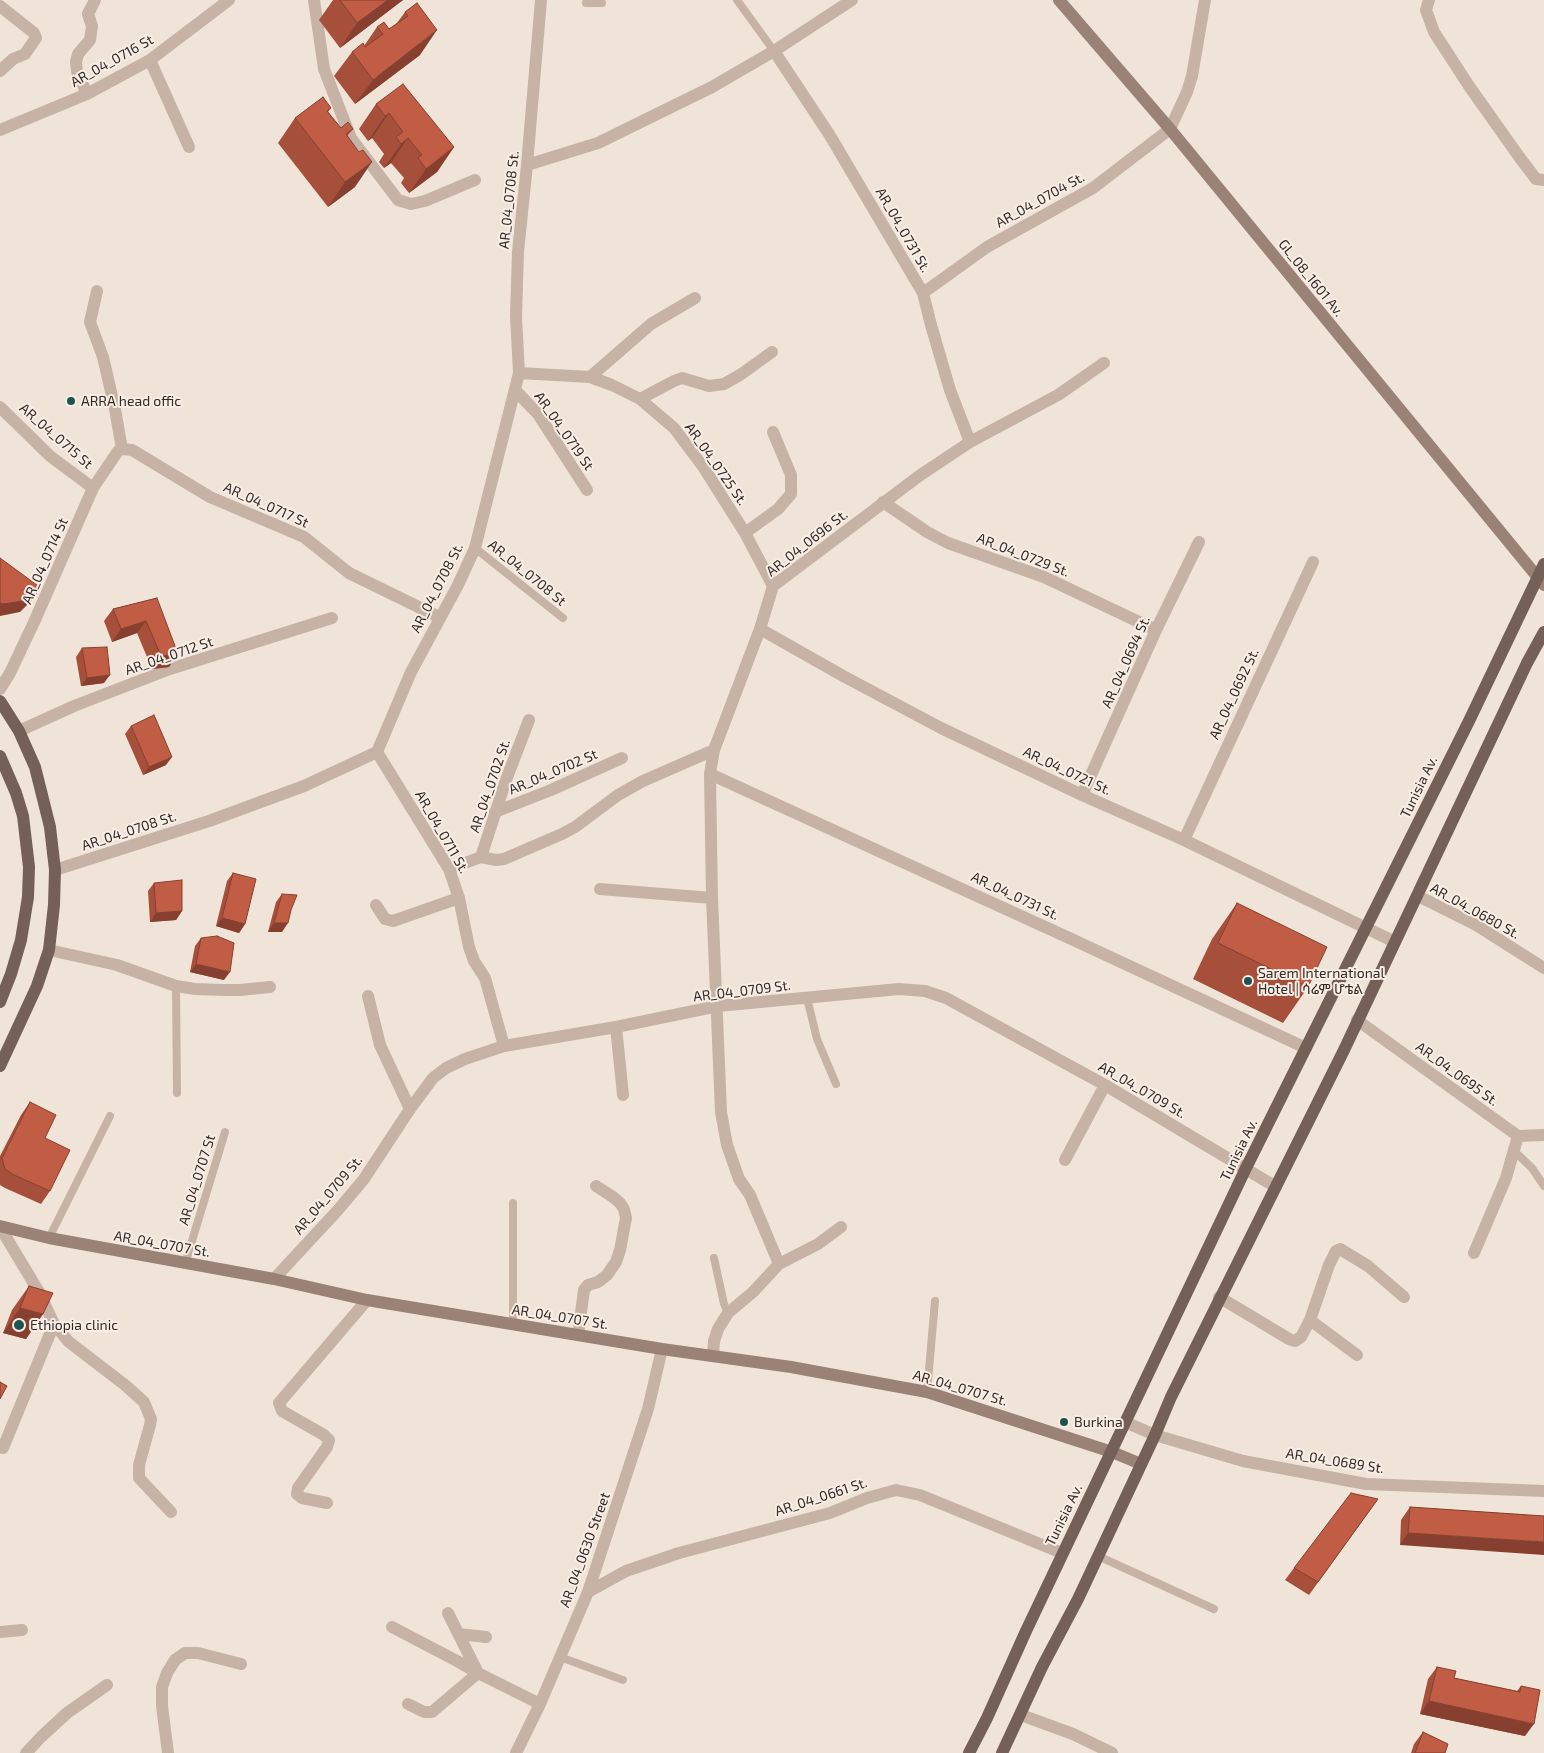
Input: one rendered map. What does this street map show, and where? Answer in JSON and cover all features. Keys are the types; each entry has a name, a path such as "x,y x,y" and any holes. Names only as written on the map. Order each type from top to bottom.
{"main road":[{"name":"Tunisia Av.","path":"969,1753 987,1718 1062,1553 1112,1452 1246,1168 1541,581 1544,564"},
{"path":"1002,1753 1042,1668 1078,1599 1219,1297 1344,1050 1527,663 1544,632"},
{"path":"0,702 19,731 35,767 50,827 55,870 54,905 49,950 37,986 0,1066"},
{"path":"0,756 16,793 23,816 28,867 28,897 21,940 0,1002"}],"street":[{"path":"87,94 77,70 76,62 78,54 90,40 92,26 88,14 95,0"},
{"name":"AR_04_0716 St","path":"0,130 87,94 150,60 228,0"},
{"path":"314,0 324,69 351,138 398,200 412,204 425,201 475,180"},
{"name":"AR_04_0708 St.","path":"55,870 209,821 304,786 377,752 411,672 458,585 475,548 516,390 519,374 516,316 518,252 528,165 541,0"},
{"path":"528,165 598,144 712,87 774,51 852,0"},
{"name":"GL_08_1601 Av.","path":"1059,0 1170,129 1541,581"},
{"path":"1170,129 1187,92 1192,76 1205,0"},
{"path":"1429,0 1426,10 1434,32 1469,86 1520,158 1536,179 1544,180"},
{"path":"0,6 34,33 36,38 25,54 13,59 0,71"},
{"name":"AR_04_0731 St.","path":"774,51 830,134 923,293 950,390 970,442"},
{"path":"150,60 189,148"},
{"name":"AR_04_0704 St.","path":"923,293 987,247 1093,188 1170,129"},
{"path":"97,291 90,322 103,357 127,450"},
{"path":"590,377 651,324 695,298"},
{"path":"640,398 682,378 710,386 724,384 772,352"},
{"name":"AR_04_0696 St.","path":"778,1264 750,1195 739,1179 727,1145 721,1112 712,898 710,774 714,750 760,630 773,586 919,476 970,442 1058,395 1104,364"},
{"name":"AR_04_0725 St.","path":"519,374 590,377 640,398 674,428 704,468 745,533 773,586"},
{"name":"AR_04_0719 St","path":"516,390 538,414 587,490"},
{"name":"AR_04_0715 St","path":"0,407 50,456 93,488"},
{"path":"745,533 778,509 791,494 791,475 774,432"},
{"name":"AR_04_0714 St","path":"0,689 10,673 35,620 93,488 118,451 127,450"},
{"name":"AR_04_0717 St","path":"127,450 210,497 304,537 349,573 439,618"},
{"name":"AR_04_0729 St.","path":"883,502 948,543 1044,578 1156,630"},
{"name":"AR_04_0694 St.","path":"1082,795 1156,630 1199,542"},
{"name":"AR_04_0692 St.","path":"1184,840 1313,562"},
{"name":"AR_04_0712 St","path":"19,731 74,706 170,669 332,618"},
{"name":"AR_04_0721 St.","path":"760,630 932,723 1082,795 1184,840 1395,942"},
{"name":"AR_04_0702 St.","path":"481,858 514,756 529,720"},
{"path":"449,869 481,858 496,860 504,858 562,834 643,781 714,750"},
{"name":"AR_04_0711 St.","path":"377,752 449,869 460,898 469,947 474,961 485,978 504,1046"},
{"name":"AR_04_0702 St","path":"495,812 551,790 622,758"},
{"name":"AR_04_0731 St.","path":"710,774 1032,920 1306,1048"},
{"path":"600,889 712,898"},
{"name":"AR_04_0680 St.","path":"1418,896 1476,925 1544,968"},
{"path":"376,905 385,919 393,921 460,898"},
{"path":"49,950 117,965 176,986 224,990 270,987"},
{"name":"AR_04_0709 St.","path":"274,1279 364,1179 410,1109 433,1078 446,1068 465,1059 504,1046 616,1027 718,1006 899,989 925,991 946,998 1105,1085 1276,1187"},
{"path":"368,996 380,1045 410,1109"},
{"name":"AR_04_0695 St.","path":"1357,1020 1518,1136"},
{"path":"616,1027 623,1096"},
{"path":"1065,1160 1105,1085"},
{"path":"1474,1253 1500,1194 1518,1136 1544,1134"},
{"path":"578,1335 584,1290 588,1285 598,1282 616,1262 626,1218 620,1203 596,1186"},
{"path":"0,1226 54,1324 69,1342 125,1384 144,1402 151,1419 139,1465 139,1478 172,1512"},
{"name":"AR_04_0707 St.","path":"0,1226 49,1238 274,1279 367,1300 662,1349 791,1367 927,1392 1112,1452 1141,1464"},
{"path":"713,1356 714,1341 718,1329 728,1314 778,1264 818,1244 841,1227"},
{"path":"1219,1297 1295,1341 1300,1337 1310,1320 1330,1264 1336,1251 1340,1249 1368,1266 1404,1297"},
{"path":"327,1503 302,1498 298,1494 298,1488 328,1447 329,1440 324,1435 282,1411 279,1403 367,1300"},
{"path":"1310,1320 1357,1355"},
{"path":"3,1448 54,1324"},
{"name":"AR_04_0630 Street","path":"516,1753 540,1704 588,1592 648,1409 662,1349"},
{"name":"AR_04_0689 St.","path":"1125,1422 1155,1435 1243,1461 1366,1484 1544,1491"},
{"name":"AR_04_0661 St.","path":"588,1592 626,1571 679,1553 830,1513 867,1498 896,1490 920,1495 1062,1553"},
{"path":"448,1613 478,1673"},
{"path":"392,1627 540,1704"},
{"path":"0,1632 22,1630"},
{"path":"459,1634 486,1638"},
{"path":"168,1753 162,1706 162,1687 167,1673 175,1660 185,1654 198,1653 241,1664"},
{"path":"408,1704 424,1712 432,1712 478,1673"},
{"path":"26,1753 41,1736 67,1714 107,1685"},
{"path":"1021,1715 1073,1734 1112,1753"}],"lane":[{"path":"587,0 586,3 602,3"},
{"path":"737,0 774,51"},
{"name":"AR_04_0708 St","path":"475,548 563,618"},
{"path":"176,986 177,1093"},
{"path":"807,998 818,1039 836,1084"},
{"path":"49,1238 110,1116"},
{"name":"AR_04_0707 St","path":"185,1264 225,1132"},
{"path":"1514,1151 1532,1168 1544,1186"},
{"path":"513,1203 513,1325"},
{"path":"714,1258 728,1314"},
{"path":"927,1392 935,1301"},
{"path":"1098,1556 1214,1609"},
{"path":"560,1657 623,1680"}],"building":[{"path":"340,0 388,0 357,23"},
{"path":"417,3 437,30 373,80 352,52 363,43 365,47 383,34 377,27 384,22 389,29 408,16 405,12"},
{"path":"403,84 454,147 426,169 418,158 422,155 408,138 401,144 396,137 403,132 389,113 385,116 376,104"},
{"path":"323,97 331,108 327,111 341,128 348,122 353,129 346,134 359,152 363,150 372,162 345,182 295,118"},
{"path":"0,558 41,588 29,600 0,603"},
{"path":"157,598 178,654 161,656 146,621 121,629 113,609"},
{"path":"107,647 110,675 87,678 82,648"},
{"path":"154,715 172,757 149,767 131,726"},
{"path":"233,873 256,879 245,924 222,918"},
{"path":"182,880 182,911 156,913 154,883"},
{"path":"282,894 297,895 288,923 274,923"},
{"path":"1237,903 1327,947 1308,987 1218,943"},
{"path":"217,936 234,943 230,972 196,964 201,938"},
{"path":"30,1102 56,1115 45,1138 70,1150 50,1191 5,1169 2,1158"},
{"path":"29,1286 53,1293 43,1314 20,1308"},
{"path":"0,1382 7,1386 0,1399"},
{"path":"1351,1493 1378,1499 1318,1582 1294,1568"},
{"path":"1410,1507 1544,1516 1544,1542 1408,1533"},
{"path":"1437,1667 1456,1671 1454,1678 1520,1692 1521,1686 1540,1690 1534,1724 1429,1701"},
{"path":"1423,1732 1448,1744 1445,1753 1415,1753"}],"place":[{"name":"ARRA head offic","path":"71,401"},
{"name":"Sarem International Hotel | ሳሬም ሆቴል","path":"1248,981"},
{"name":"Ethiopia clinic","path":"19,1325"},
{"name":"Burkina","path":"1064,1422"}]}
